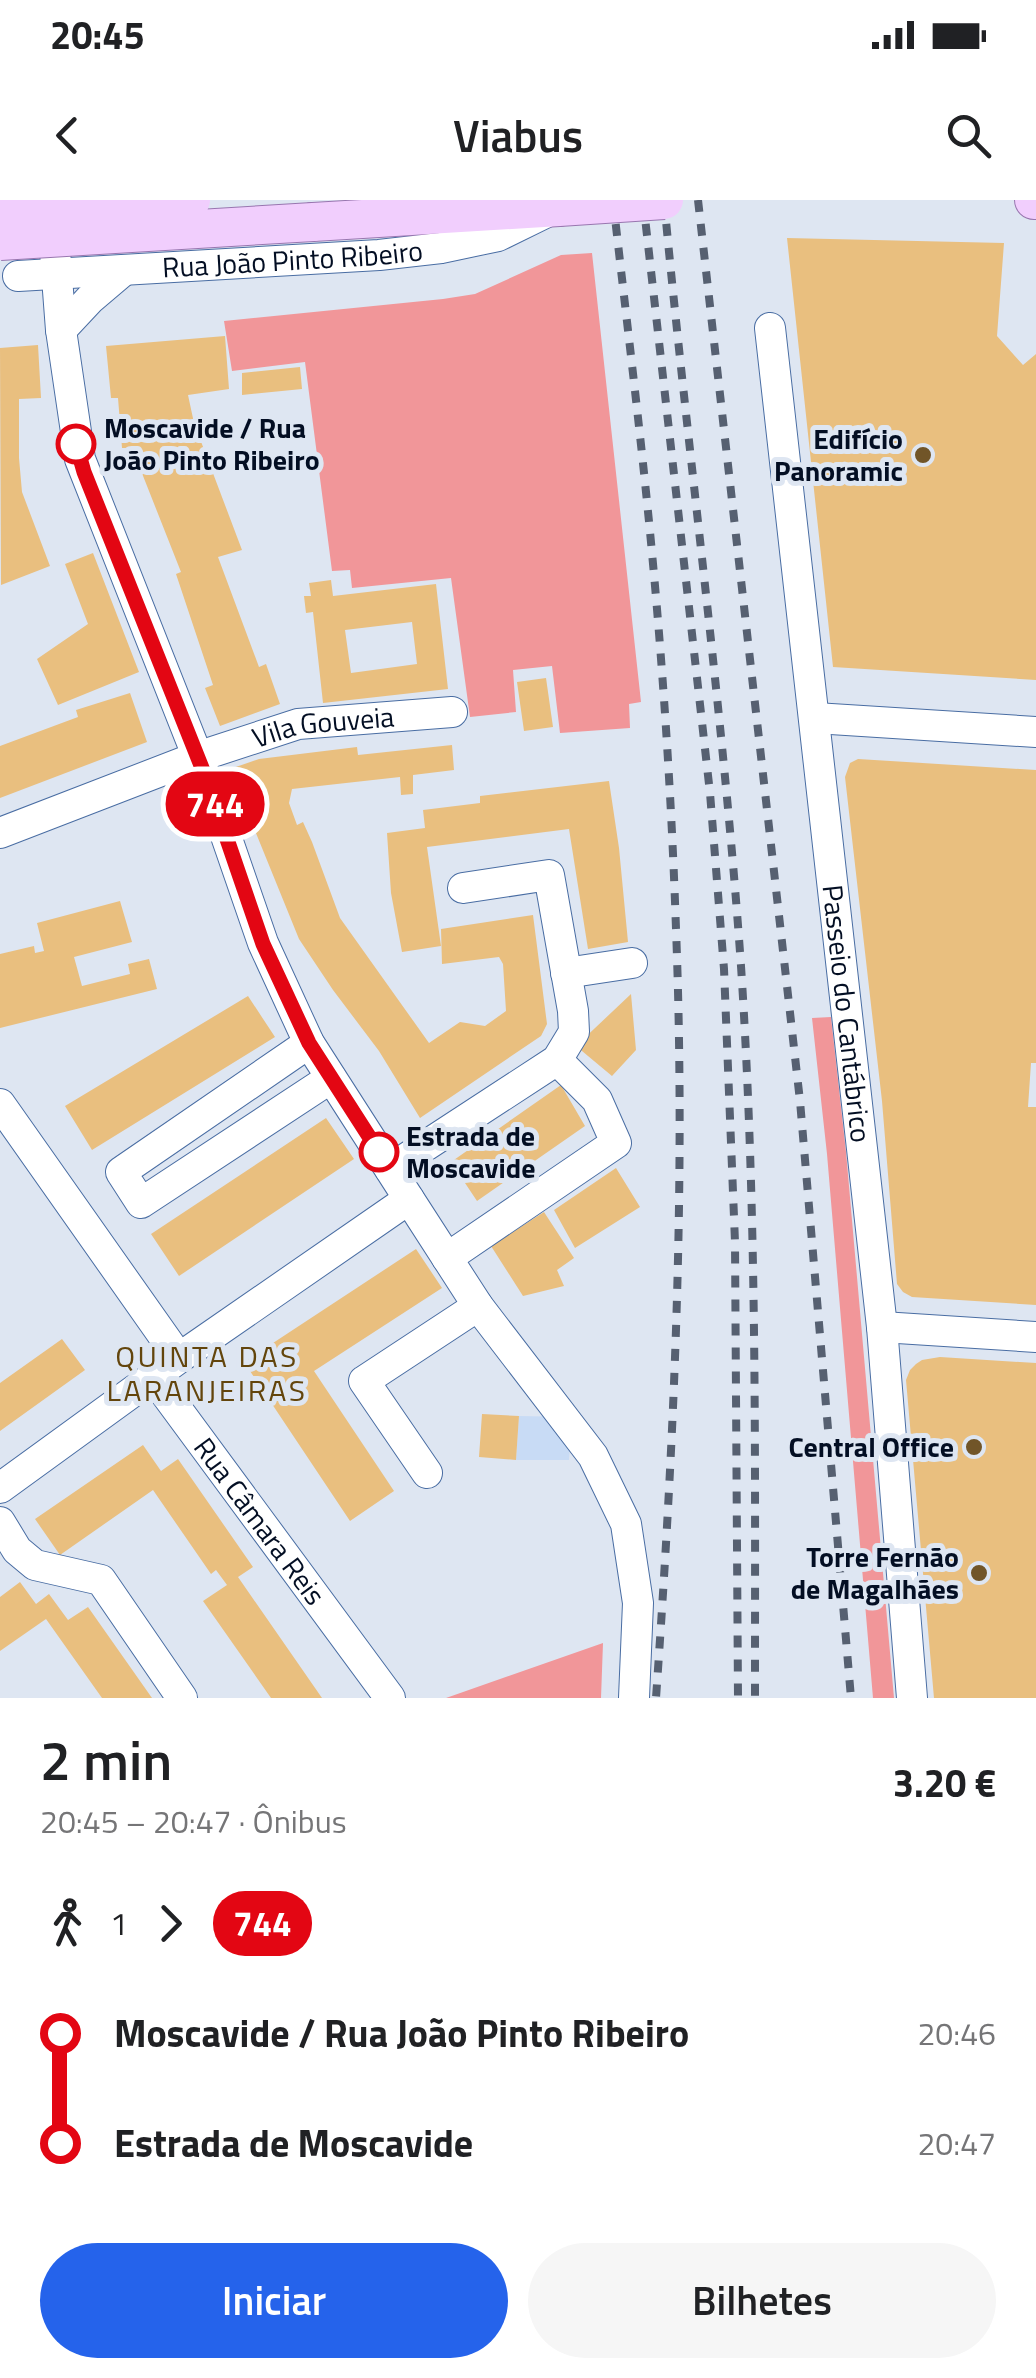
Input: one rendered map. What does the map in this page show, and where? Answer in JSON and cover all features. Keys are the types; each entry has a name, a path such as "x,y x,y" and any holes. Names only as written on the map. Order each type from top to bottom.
{"main road":[{"path":"0,212 192,200"},
{"name":"Rua João Pinto Ribeiro","path":"0,241 664,200"}],"street":[{"path":"9,279 42,259 54,238 58,200"},
{"name":"Rua João Pinto Ribeiro","path":"9,279 440,248 498,236 559,207"},
{"path":"54,238 80,459 197,757 263,944 309,1043 478,1306 592,1456 626,1524 638,1603 634,1698"},
{"path":"62,330 90,298 123,271"},
{"name":"Passeio do Cantábrico","path":"770,328 882,1327 912,1698"},
{"name":"Vila Gouveia","path":"0,833 197,757 298,724 452,712"},
{"path":"816,726 1036,732"},
{"path":"816,726 1036,748"},
{"path":"390,1169 557,1060 574,1032 550,874 463,888"},
{"path":"566,973 632,963"},
{"path":"309,1043 121,1172 141,1204 331,1078"},
{"path":"447,1258 616,1143 597,1100 557,1060"},
{"path":"0,1104 179,1358"},
{"path":"0,1488 408,1199"},
{"path":"427,1473 364,1381 478,1306"},
{"path":"882,1327 1036,1336"},
{"name":"Rua Câmara Reis","path":"154,1378 390,1698"},
{"path":"0,1522 9,1556 34,1566 100,1580 182,1698"}],"shaded area":[{"path":"592,253 641,702 629,704 630,728 560,733 552,666 513,670 516,712 470,717 451,578 352,588 350,570 332,571 305,362 232,371 224,321 475,294 561,255"},
{"path":"831,1017 894,1698 873,1698 812,1018"},
{"path":"519,1416 572,1417 569,1460 516,1460"},
{"path":"603,1643 601,1698 446,1698"}],"building":[{"name":"Edifício Panoramic","path":"787,238 1004,243 997,336 1023,365 1036,354 1036,680 833,667"},
{"path":"225,336 229,389 188,395 194,423 242,550 218,557 259,667 266,664 280,704 220,726 205,688 213,685 176,574 181,572 132,448 122,448 118,398 111,398 106,346"},
{"path":"38,345 41,398 19,399 19,458 22,492 50,566 1,585 0,348"},
{"path":"300,367 302,389 242,395 242,373"},
{"path":"93,553 139,672 58,705 37,659 88,624 65,564"},
{"path":"331,580 333,596 436,584 448,689 323,703 313,612 306,613 304,596 311,596 309,583","holes":["412,622 417,664 351,673 345,630"]},
{"path":"546,678 553,727 524,731 517,682"},
{"path":"130,693 147,742 0,798 0,746 78,717 76,710"},
{"path":"452,745 454,770 413,775 413,794 401,795 400,777 292,789 289,803 297,825 303,822 312,842 340,918 429,1043 460,1022 485,1026 506,1011 503,964 499,957 442,964 441,929 533,915 547,1024 541,1036 420,1118 379,1051 299,939 230,769 259,759 357,747 358,755"},
{"path":"858,759 1036,770 1036,1063 1031,1063 1028,1107 1036,1107 1036,1305 912,1297 897,1284 882,1101 845,777 850,763"},
{"path":"609,781 628,942 588,949 569,829 427,847 441,946 402,952 391,893 387,833 425,828 423,810 480,803 480,796"},
{"path":"120,901 132,942 74,957 82,986 130,974 128,964 149,959 157,989 0,1028 0,954 34,946 35,953 44,951 37,923"},
{"path":"631,994 636,1050 612,1076 576,1046"},
{"path":"248,996 275,1037 92,1150 65,1106"},
{"path":"561,1085 585,1126 477,1201 451,1162"},
{"path":"326,1118 354,1159 179,1276 151,1234"},
{"path":"616,1168 640,1207 575,1248 554,1210"},
{"path":"544,1212 574,1258 557,1270 564,1286 523,1296 491,1246"},
{"path":"416,1249 442,1288 314,1371 394,1491 350,1521 244,1362"},
{"path":"62,1339 85,1370 0,1431 0,1383"},
{"path":"940,1357 1036,1363 1036,1698 934,1698 906,1380 916,1364"},
{"path":"482,1414 519,1416 516,1460 479,1457"},
{"path":"143,1445 161,1471 178,1459 253,1567 238,1577 322,1698 271,1698 203,1601 227,1585 216,1570 211,1574 153,1490 60,1555 35,1519"},
{"path":"20,1582 36,1604 49,1594 68,1620 88,1607 152,1698 102,1698 46,1619 0,1651 0,1597"}],"railway":[{"path":"613,200 656,601 668,765 679,1025 676,1314 656,1698"},
{"path":"643,200 710,793 724,969 735,1242 738,1698"},
{"path":"664,200 725,774 741,966 752,1240 755,1698"},
{"path":"698,200 800,1101 851,1698"}],"bus line":[{"name":"744","path":"76,444 206,778 263,944 309,1043 379,1152"}],"place":[{"name":"Moscavide / Rua João Pinto Ribeiro","path":"76,444"},
{"name":"Edifício Panoramic","path":"923,455"},
{"name":"Estrada de Moscavide","path":"379,1152"},
{"name":"Central Office","path":"974,1447"},
{"name":"Torre Fernão de Magalhães","path":"979,1573"}],"district":[{"name":"QUINTA DAS LARANJEIRAS","path":"207,1374"}]}
